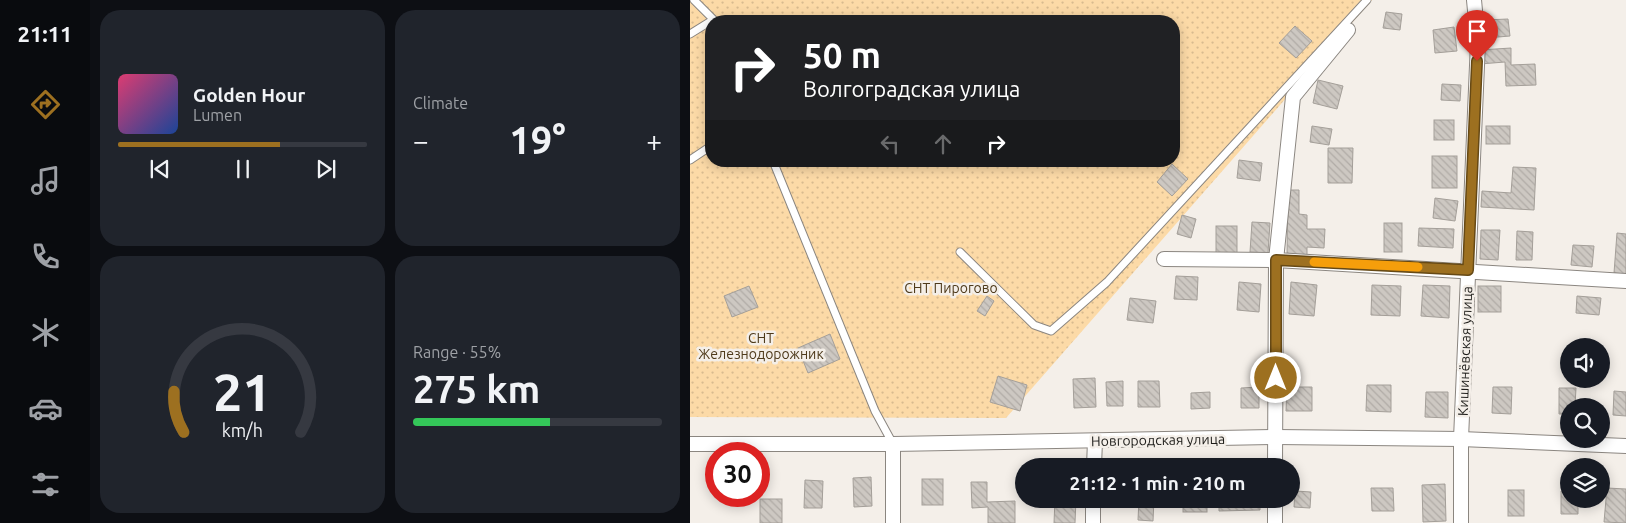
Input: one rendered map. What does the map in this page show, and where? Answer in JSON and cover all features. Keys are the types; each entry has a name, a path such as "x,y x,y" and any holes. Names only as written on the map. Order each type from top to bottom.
{"street":[{"name":"Кишинёвская улица","path":"1461,523 1461,439 1478,42 1474,0"},
{"path":"1275,458 1276,260 1293,98 1348,30"},
{"path":"1164,259 1276,260 1468,270 1626,281"},
{"name":"Новгородская улица","path":"690,444 893,444 1276,437 1461,439 1626,446"},
{"path":"1094,458 1095,441"},
{"path":"893,444 893,523"},
{"path":"1093,508 1093,523"},
{"path":"1275,508 1275,523"}],"lane":[{"path":"694,0 708,15"},
{"path":"960,252 1034,325 1051,331 1107,282 1367,0"},
{"path":"690,34 705,26"},
{"path":"690,160 705,150"},
{"path":"775,167 875,411 893,444"}],"green space":[{"name":"СНТ Пирогово","path":"690,0 1372,0 1006,418 690,417"}],"building":[{"path":"1386,12 1402,14 1400,30 1383,28"},
{"path":"1508,19 1510,36 1486,38 1485,20"},
{"path":"1295,26 1312,41 1296,58 1279,43"},
{"path":"1454,27 1457,51 1435,53 1433,30"},
{"path":"1511,48 1511,65 1535,64 1536,85 1506,86 1505,62 1480,64 1480,50"},
{"path":"1318,80 1343,86 1337,109 1313,103"},
{"path":"1442,84 1461,85 1460,101 1441,100"},
{"path":"1434,120 1454,120 1454,140 1434,140"},
{"path":"1312,126 1332,129 1329,145 1310,142"},
{"path":"1486,126 1510,126 1510,144 1486,144"},
{"path":"1328,148 1353,148 1352,183 1328,183"},
{"path":"1432,156 1457,156 1457,188 1432,188"},
{"path":"1239,160 1262,163 1260,181 1237,178"},
{"path":"1170,167 1175,167 1188,179 1172,196 1157,182"},
{"path":"1513,167 1536,168 1534,210 1481,207 1482,191 1511,193"},
{"path":"1288,190 1299,190 1299,214 1307,215 1307,229 1325,229 1324,248 1307,247 1307,255 1287,255"},
{"path":"1435,198 1458,201 1455,221 1433,218"},
{"path":"1182,215 1196,219 1191,238 1177,234"},
{"path":"1252,222 1270,223 1268,253 1250,252"},
{"path":"1384,223 1402,223 1402,252 1384,252"},
{"path":"1216,226 1237,226 1237,254 1216,254"},
{"path":"1419,228 1454,229 1453,248 1418,246"},
{"path":"1481,230 1500,230 1498,260 1480,259"},
{"path":"1517,231 1533,232 1532,260 1516,260"},
{"path":"1617,233 1626,234 1626,274 1614,273"},
{"path":"1573,245 1594,246 1592,267 1571,265"},
{"path":"1176,276 1198,277 1197,300 1174,299"},
{"path":"1239,282 1261,284 1259,312 1237,310"},
{"path":"1291,282 1317,285 1314,316 1289,314"},
{"path":"1372,285 1401,286 1400,316 1371,315"},
{"path":"1423,285 1450,286 1449,318 1421,316"},
{"path":"749,286 758,307 732,317 724,296"},
{"path":"1478,286 1501,286 1501,312 1478,312"},
{"path":"987,296 994,301 985,316 977,311"},
{"path":"1577,296 1601,298 1599,315 1576,313"},
{"path":"1130,298 1156,301 1153,323 1127,320"},
{"path":"830,334 840,359 808,373 798,348"},
{"path":"998,376 1027,385 1020,411 990,402"},
{"path":"1095,378 1096,407 1074,408 1073,379"},
{"path":"1123,381 1123,406 1107,406 1106,382"},
{"path":"1138,381 1159,381 1160,407 1138,407"},
{"path":"1367,385 1391,385 1391,412 1366,411"},
{"path":"1259,387 1259,408 1241,408 1241,388"},
{"path":"1287,387 1312,387 1312,411 1286,411"},
{"path":"1493,387 1512,387 1511,414 1492,413"},
{"path":"1559,388 1576,388 1575,398 1560,398 1559,414"},
{"path":"1614,391 1626,392 1626,416 1613,415"},
{"path":"1210,392 1210,408 1191,409 1191,393"},
{"path":"1426,392 1448,392 1448,418 1425,417"},
{"path":"871,477 872,506 854,507 853,478"},
{"path":"922,479 943,479 943,505 922,505"},
{"path":"805,480 823,481 822,508 804,508"},
{"path":"971,482 987,482 987,502 1015,501 1015,523 988,523 988,507 972,508"},
{"path":"1445,484 1446,521 1423,522 1422,485"},
{"path":"1371,488 1393,488 1394,511 1372,511"},
{"path":"1610,488 1626,489 1626,523 1604,522 1605,508 1610,508"},
{"path":"1508,490 1524,490 1524,516 1508,516"},
{"path":"1300,491 1311,492 1310,508 1300,507"},
{"path":"770,499 782,499 782,523 760,523 760,507 770,507"},
{"path":"1055,508 1076,508 1075,523 1054,523"},
{"path":"1139,508 1154,508 1153,521 1138,520"},
{"path":"1183,508 1207,508 1207,512 1183,512"},
{"path":"1219,508 1260,508 1260,510 1219,511"},
{"path":"1561,508 1578,508 1578,514 1561,514"}],"slow traffic":[{"path":"1314,262 1418,267"}],"route":[{"path":"1276,378 1276,260 1468,270 1477,61"}],"park label":[{"name":"СНТ Железнодорожник","path":"761,346"}]}
